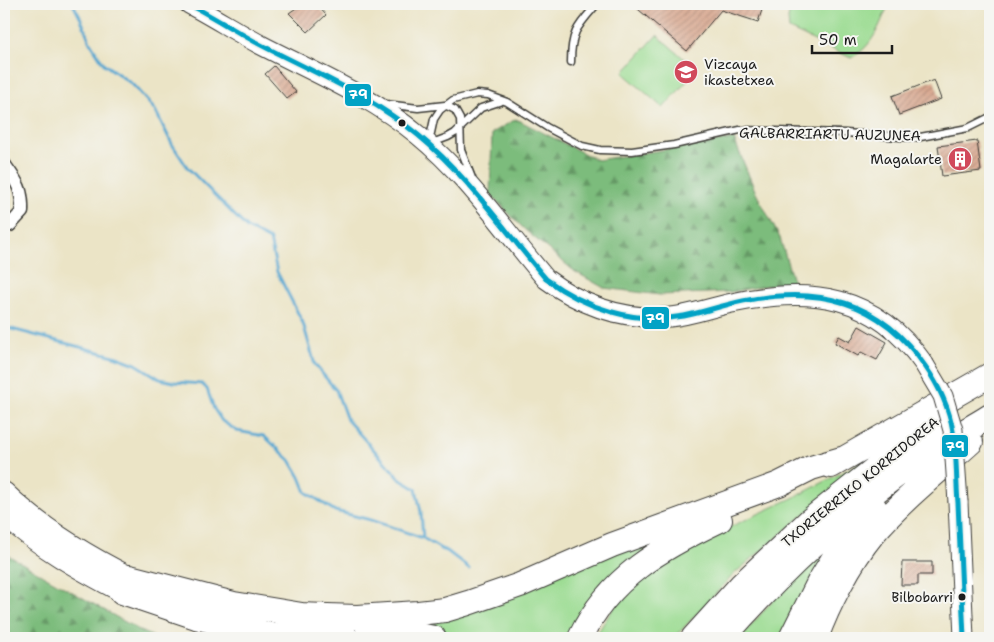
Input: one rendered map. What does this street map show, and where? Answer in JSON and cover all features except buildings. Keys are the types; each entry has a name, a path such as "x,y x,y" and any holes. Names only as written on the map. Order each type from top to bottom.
{"highway":[{"path":"580,638 590,618 620,581 654,556 693,533 807,479 990,375"},
{"name":"TXORIERRIKO KORRIDOREA","path":"693,638 741,585 809,520 916,437 990,375"},
{"path":"791,638 819,582 838,551 855,530 881,502 988,421"},
{"path":"816,638 827,610 846,575 873,535 988,421"},
{"name":"TXORIERRIKO KORRIDOREA","path":"723,638 771,586 850,513 937,448 988,421"},
{"path":"298,615 357,617 445,610 520,585 612,545 779,484 811,468 845,458"},
{"path":"126,585 298,615 381,627 434,638"},
{"path":"126,585 210,638"},
{"path":"126,585 196,616 283,638"},
{"path":"126,585 226,613 347,638"}],"main road":[{"path":"4,492 21,508 64,540 96,560 126,585"},
{"path":"4,515 55,554 88,575 126,585"}],"street":[{"path":"189,4 389,113 429,144 459,174 504,228 553,271 573,285 616,302 648,308 726,304 763,297 800,294 830,298 846,303 885,323 908,343 924,364 943,396 953,430 964,638"},
{"path":"199,4 213,17"},
{"path":"4,164 17,182 23,197 22,212 10,225 4,228"}],"lane":[{"path":"571,62 572,38 575,30 597,4"},
{"name":"GALBARRIARTU AUZUNEA","path":"370,101 393,106 418,108 445,105 453,100 471,95 488,95 515,106 548,128 582,146 600,150 632,151 674,145 740,130 844,133 915,138 968,128 990,117"},
{"path":"429,144 448,137 481,108 502,100"},
{"path":"429,144 434,118 445,105 451,107 458,114 463,158 486,206"}],"green space":[{"path":"791,4 889,4 879,27 870,41 859,53 851,58 789,29 788,19"},
{"path":"657,35 697,70 663,108 623,73"},
{"path":"516,119 597,160 734,139 756,193 780,238 793,281 730,292 660,295 604,288 574,271 524,229 490,194 492,133"},
{"path":"872,457 735,573 674,638 594,638 620,598 641,577 704,539 799,495"},
{"path":"701,522 572,638 463,638 414,622"},
{"path":"843,532 785,638 740,638 794,576"},
{"path":"4,553 141,631 156,638 4,638"}],"waterway":[{"path":"73,4 90,42 104,64 132,84 155,110 172,144 187,167 247,228 270,240 277,272 303,323 315,365 336,390 347,420 401,480 416,489 421,512 423,538"},
{"path":"4,327 114,356 136,364 160,379 202,384 207,389 214,409 222,421 237,431 264,436 290,460 306,492 335,511 371,520 423,538 447,551 469,568"}],"transit line":[{"name":"79","path":"189,4 261,45 362,97 400,121 453,168 546,279 594,306 629,316 666,318 684,316 743,301 797,296 822,298 845,303 867,312 888,326 907,344 925,366 943,397 951,422 956,458 964,638"}],"place":[{"name":"Vizcaya ikastetxea","path":"686,72"},
{"name":"Magalarte","path":"960,159"},
{"name":"Bilbobarri","path":"962,597"}]}
